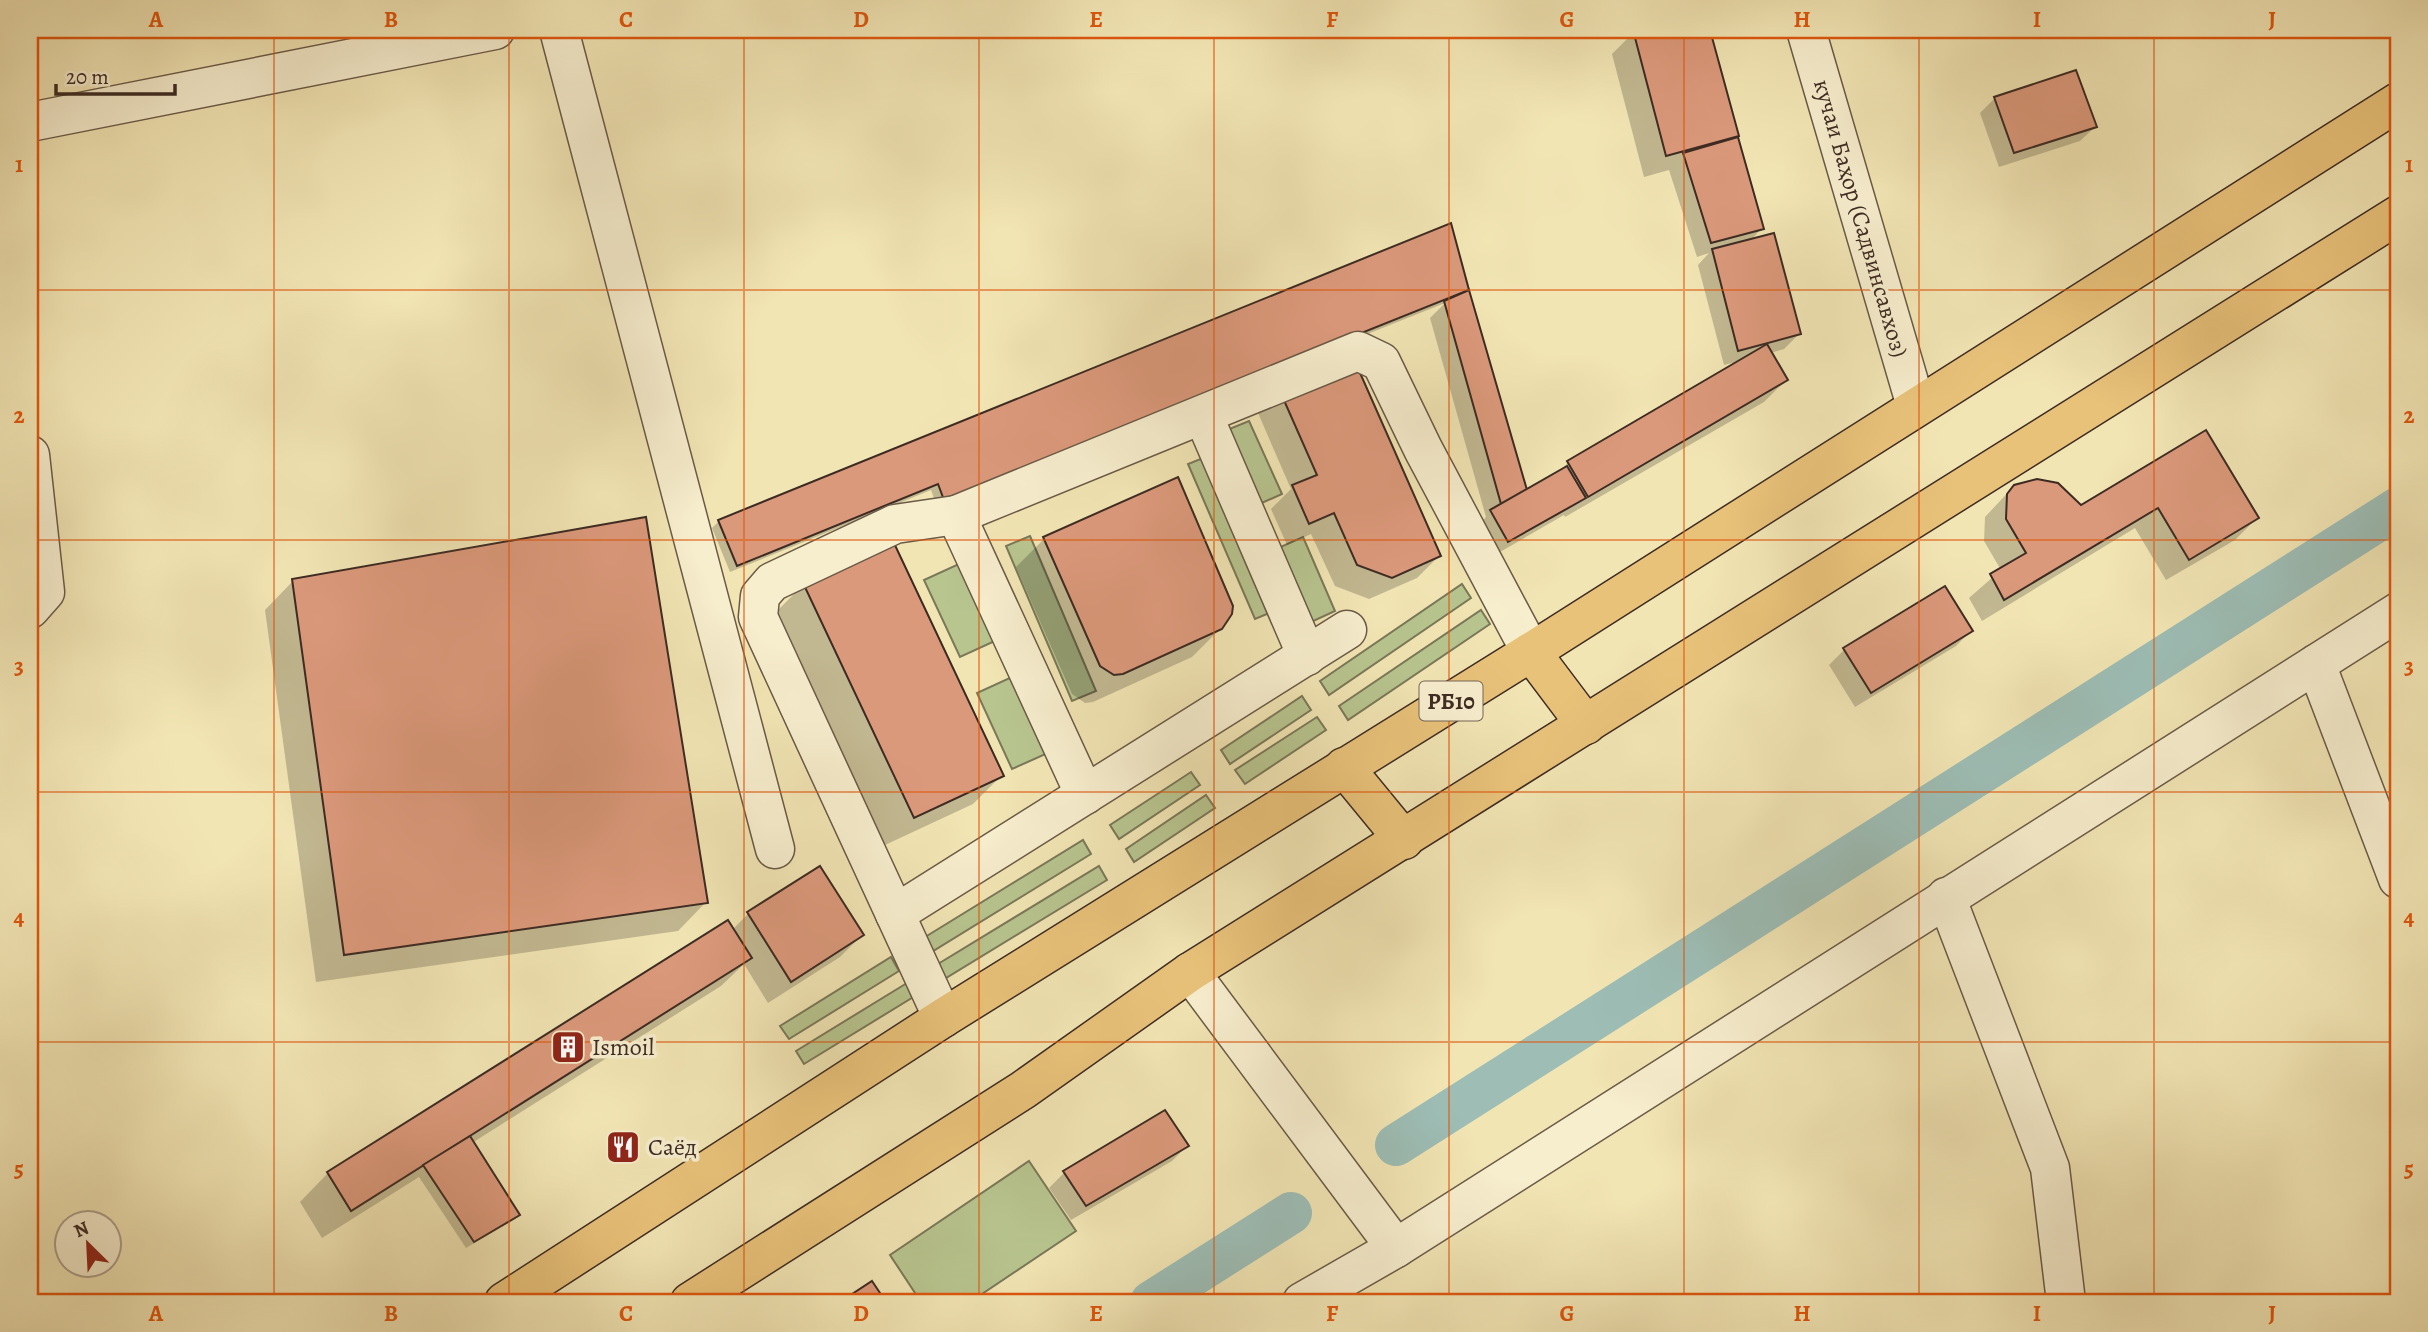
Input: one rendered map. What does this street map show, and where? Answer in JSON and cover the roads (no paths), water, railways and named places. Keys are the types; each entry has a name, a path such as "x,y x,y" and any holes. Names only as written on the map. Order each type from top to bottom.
{"main road":[{"name":"РБ10","path":"504,1302 943,1018 1531,652 2398,102"},
{"path":"690,1302 1023,1090 1190,972 1405,840 2398,215"},
{"path":"1531,652 1586,725"},
{"path":"1344,767 1405,840"}],"street":[{"path":"30,122 495,30"},
{"path":"559,30 775,849"},
{"name":"кучаи Баҳор (Садвинсавхоз)","path":"1806,30 1916,406"},
{"path":"943,1018 758,617 760,596 772,582 895,524 956,515 1358,351 1381,362 1423,449 1531,652"},
{"path":"1203,415 1307,656"},
{"path":"30,455 45,592 30,609"},
{"path":"956,515 1085,795"},
{"path":"1302,1302 1396,1248 2398,611"},
{"path":"895,914 1347,630"},
{"path":"2316,663 2398,879"},
{"path":"1946,897 2050,1168 2066,1302"},
{"path":"1190,972 1396,1248"}],"waterway":[{"path":"1396,1145 2398,508"},
{"path":"1151,1302 1291,1213"}],"place":[{"name":"Ismoil","path":"568,1047"},
{"name":"Саёд","path":"623,1147"}]}
